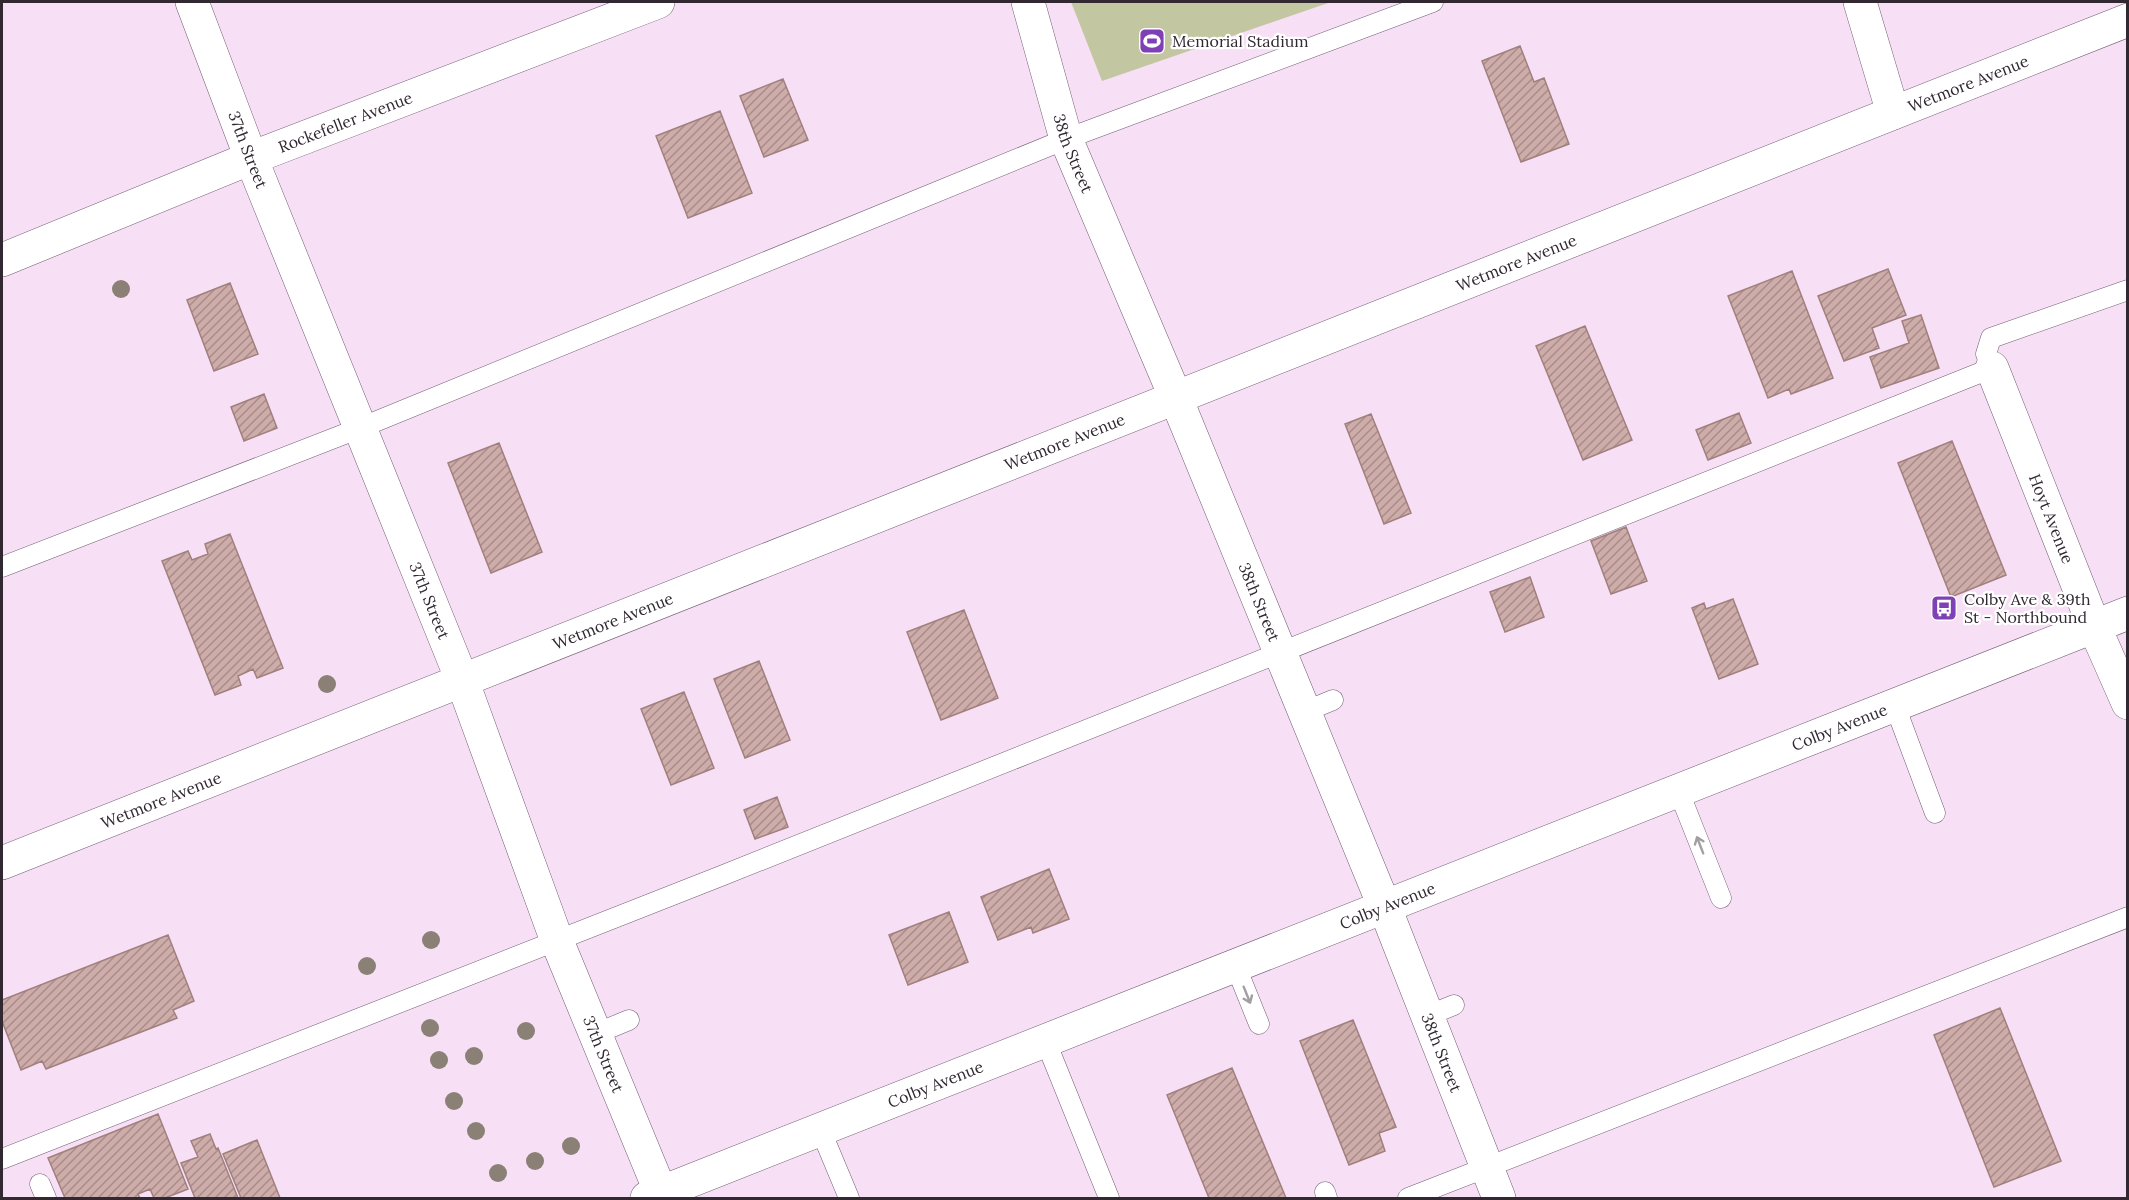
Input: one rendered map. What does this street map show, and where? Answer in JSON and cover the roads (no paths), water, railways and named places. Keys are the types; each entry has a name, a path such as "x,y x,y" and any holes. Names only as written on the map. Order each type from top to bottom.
{"street":[{"name":"37th Street","path":"192,2 251,158 462,680 557,941 596,1034 657,1197"},
{"name":"Rockefeller Avenue","path":"2,260 251,158 658,2"},
{"name":"38th Street","path":"1028,2 1066,139 1175,396 1279,653 1318,706 1385,908 1441,1011 1487,1167 1499,1198"},
{"path":"1860,2 1893,113"},
{"name":"Wetmore Avenue","path":"2,863 2127,20"},
{"name":"Hoyt Avenue","path":"1992,368 2094,626 2127,703"},
{"name":"Colby Avenue","path":"657,1197 2127,613"}],"lane":[{"path":"2,567 360,428 1066,139 1433,2"},
{"path":"2,1159 557,941 1992,368 1986,354 1991,338 2127,290"},
{"path":"1895,706 1935,813"},
{"path":"1679,792 1721,898"},
{"path":"1408,1198 2127,918"},
{"path":"1236,966 1259,1024"},
{"path":"596,1034 629,1020"},
{"path":"1046,1042 1109,1198"},
{"path":"821,1131 849,1198"}],"place":[{"name":"Memorial Stadium","path":"1152,41"},
{"name":"Colby Ave & 39th St - Northbound","path":"1944,608"}]}
